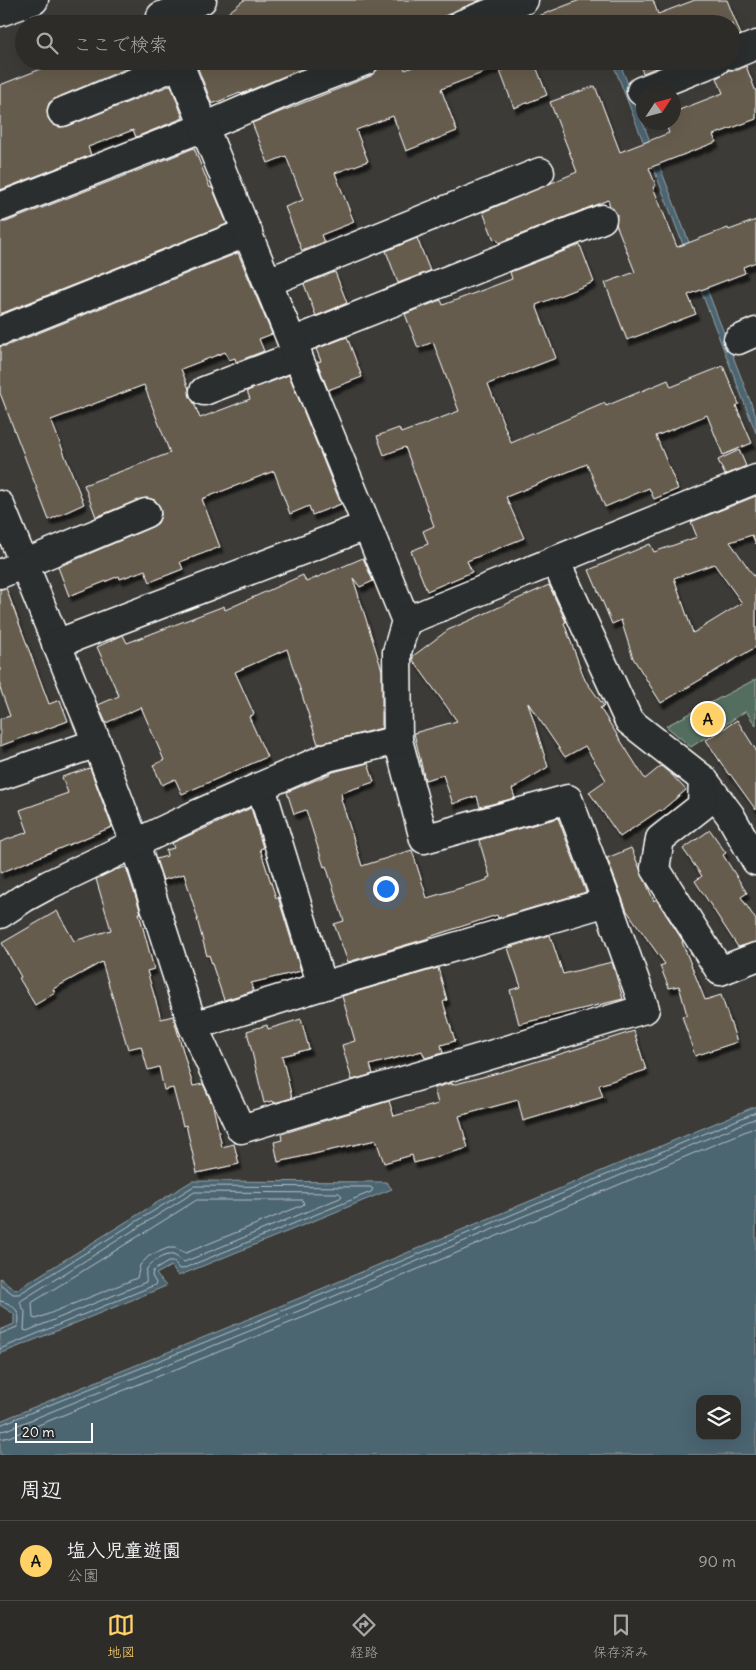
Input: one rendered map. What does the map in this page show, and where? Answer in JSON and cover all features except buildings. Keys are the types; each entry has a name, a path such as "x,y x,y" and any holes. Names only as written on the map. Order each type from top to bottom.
{"street":[{"path":"0,12 34,0"},
{"path":"160,13 202,0"},
{"path":"485,15 524,0"},
{"path":"741,51 756,45"},
{"path":"62,112 162,70"},
{"path":"0,505 11,569 56,644 97,743 135,843 193,1026 241,1129 645,1009 568,799 424,840 398,740 397,652 406,621 182,70"},
{"path":"0,207 343,70"},
{"path":"656,85 694,70"},
{"path":"268,282 540,172"},
{"path":"204,391 295,349 602,219"},
{"path":"0,331 248,232"},
{"path":"406,621 756,479"},
{"path":"11,569 146,513"},
{"path":"56,644 366,526"},
{"path":"555,560 629,721 703,778 730,815 756,861"},
{"path":"0,914 48,885 195,815 328,757 398,740"},
{"path":"0,776 97,743"},
{"path":"703,778 702,806 660,839 655,868 720,971 756,957"},
{"path":"260,787 322,986"},
{"path":"193,1026 607,902"}],"green space":[{"path":"756,679 756,726 746,711 691,747 666,726"}],"water":[{"path":"615,70 622,70 636,105 636,123"},
{"path":"639,130 646,130 756,416 756,433"},
{"path":"756,1106 756,1455 0,1455 0,1421 302,1297"},
{"path":"192,1181 386,1182 392,1189 178,1276 171,1266 156,1274 166,1286 0,1354 0,1330 14,1324 14,1314 0,1305 0,1278 16,1290"}],"place":[{"name":"塩入児童遊園","path":"708,719"}]}
